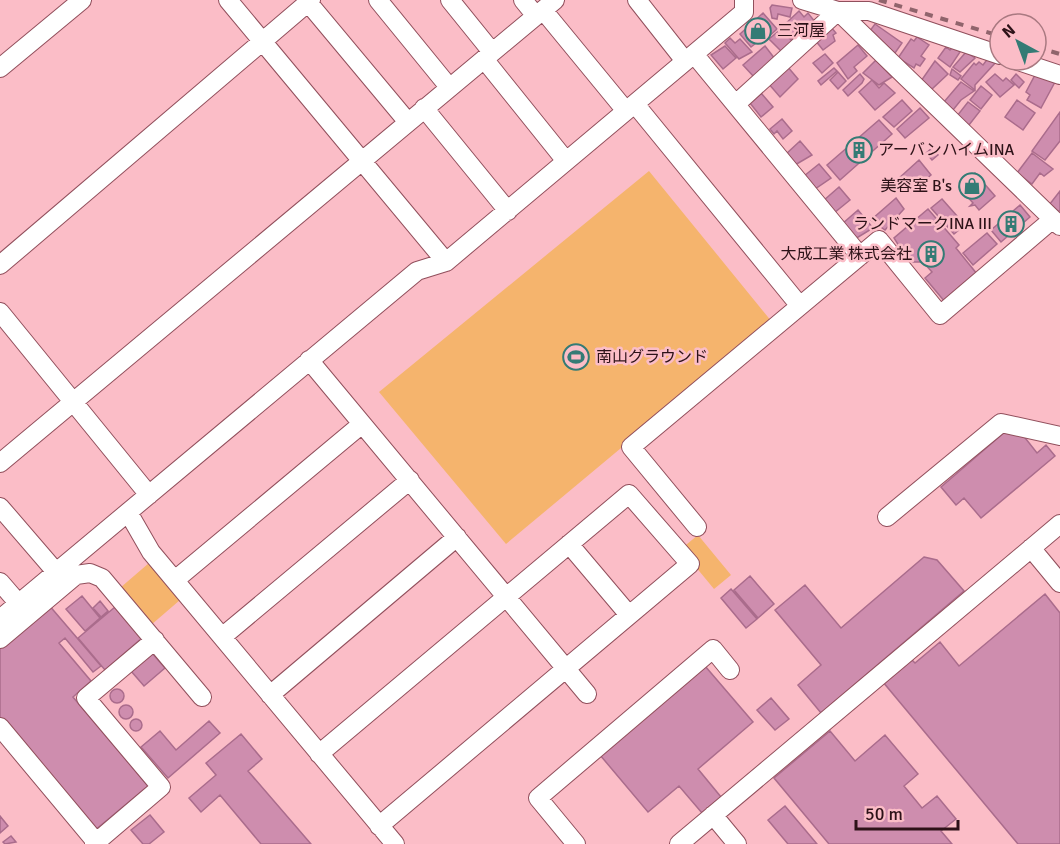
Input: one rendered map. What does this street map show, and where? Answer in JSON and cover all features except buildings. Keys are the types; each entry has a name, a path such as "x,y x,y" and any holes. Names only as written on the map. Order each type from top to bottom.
{"street":[{"path":"0,68 82,0"},
{"path":"228,0 446,262"},
{"path":"378,0 449,87"},
{"path":"450,0 566,161"},
{"path":"523,0 545,8 800,306"},
{"path":"637,0 737,103 860,256"},
{"path":"0,619 417,270 446,262 508,211 744,12 744,0"},
{"path":"802,0 838,11 869,11 988,51"},
{"path":"0,265 308,1 407,121"},
{"path":"0,463 545,8"},
{"path":"737,103 838,11"},
{"path":"697,527 631,447 879,240 940,315 1057,222 838,11"},
{"path":"424,108 508,211"},
{"path":"0,312 149,495"},
{"path":"309,360 587,694"},
{"path":"887,517 1001,423 1060,436"},
{"path":"175,580 362,424"},
{"path":"222,637 410,480"},
{"path":"319,754 629,494 690,564 379,826"},
{"path":"0,507 56,572"},
{"path":"128,512 151,552 395,844"},
{"path":"679,844 1060,524"},
{"path":"270,695 457,537"},
{"path":"569,544 629,615"},
{"path":"1031,548 1060,583"},
{"path":"0,639 76,575 90,573 102,578 202,697"},
{"path":"0,582 18,604"},
{"path":"0,727 95,843 161,787 86,698 155,640"},
{"path":"576,844 538,798 712,650 730,670"},
{"path":"713,815 737,844"}],"shaded area":[{"name":"南山グラウンド","path":"649,171 772,322 506,544 379,392"},
{"path":"698,535 731,575 714,589 681,549"},
{"path":"149,563 180,600 151,625 120,588"}],"railway":[{"path":"879,0 988,32"},
{"path":"1048,50 1060,54"}],"place":[{"name":"三河屋","path":"758,31"},
{"name":"アーバンハイムINA","path":"859,150"},
{"name":"美容室 B's","path":"972,186"},
{"name":"ランドマークINA III","path":"1011,224"},
{"name":"大成工業 株式会社","path":"931,254"},
{"name":"南山グラウンド","path":"576,357"}]}
